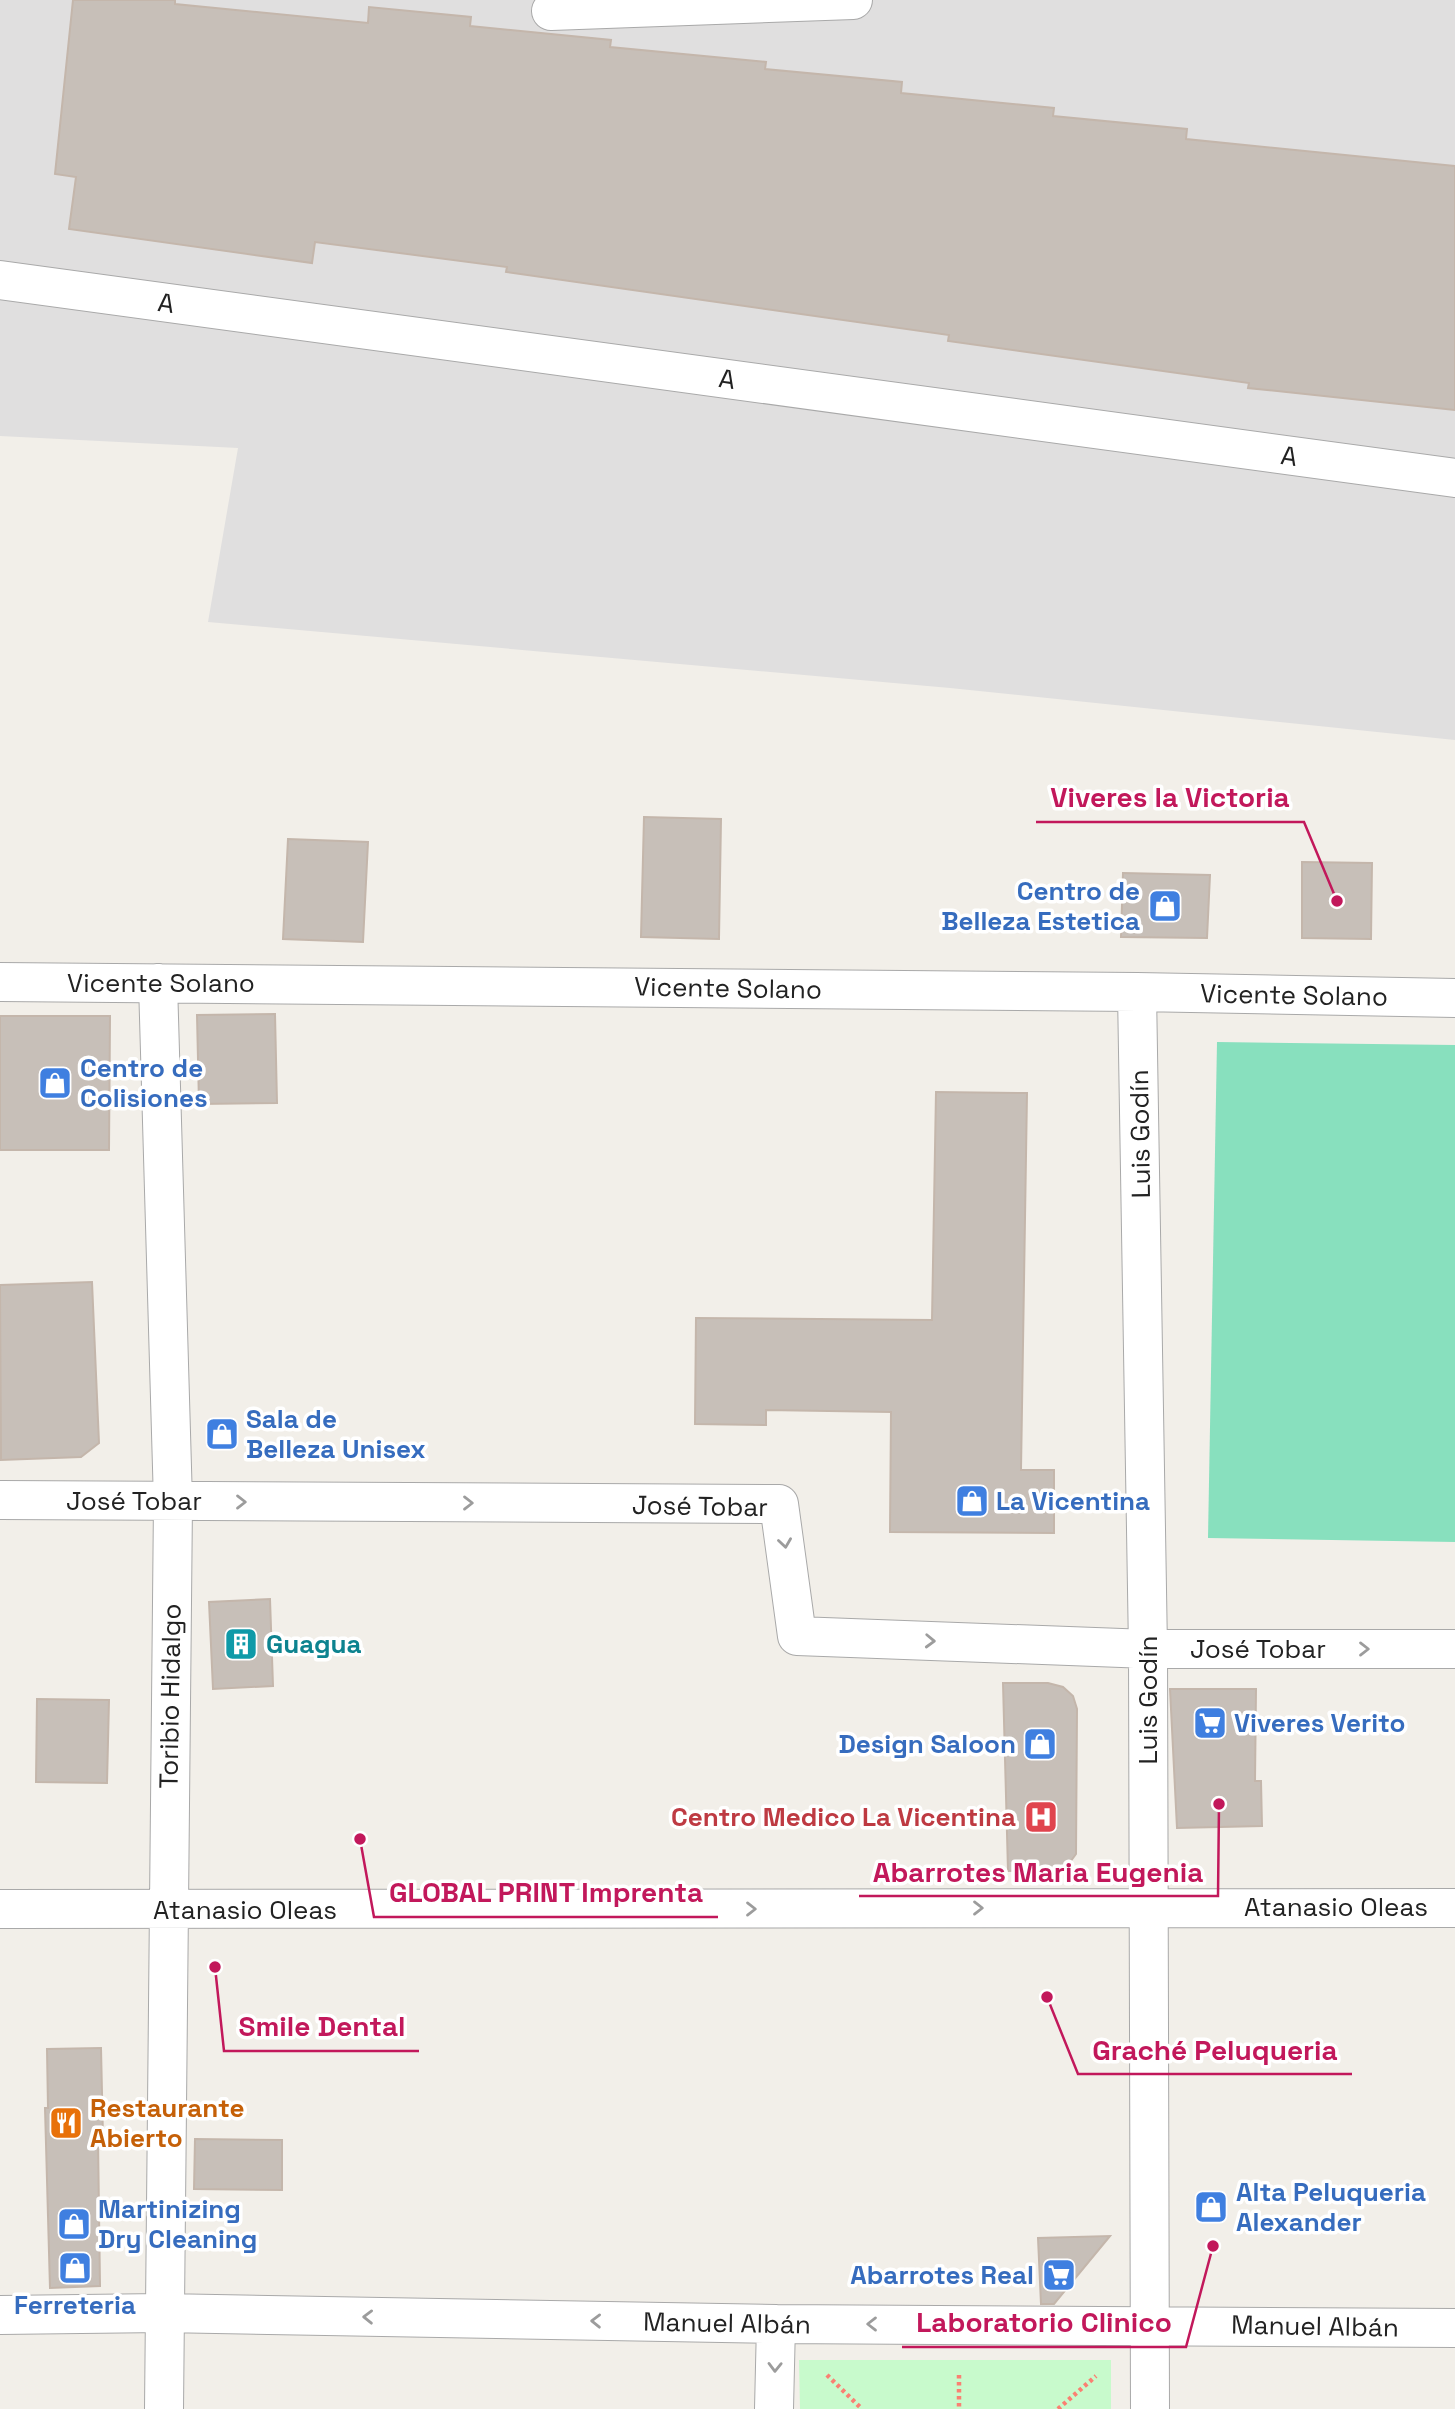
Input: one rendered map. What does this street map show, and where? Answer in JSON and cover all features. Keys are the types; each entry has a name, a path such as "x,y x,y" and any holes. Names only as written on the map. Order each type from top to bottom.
{"street":[{"path":"551,11 853,0"},
{"name":"A","path":"0,280 1455,478"},
{"name":"Vicente Solano","path":"0,982 1138,992 1455,998"},
{"name":"Toribio Hidalgo","path":"158,982 173,1502 162,2313 164,2409"},
{"name":"Luis Godín","path":"1138,992 1148,1649 1146,1908 1150,2409"},
{"name":"José Tobar","path":"0,1500 779,1504 797,1636 1148,1649 1455,1649"},
{"name":"Atanasio Oleas","path":"0,1909 168,1911 1455,1908"},
{"name":"Manuel Albán","path":"0,2315 162,2313 776,2324 1151,2324 1455,2328"},
{"path":"774,2409 776,2324"}],"path":[{"path":"959,2367 959,2409"},
{"path":"823,2371 862,2409"},
{"path":"1058,2409 1100,2373"}],"shaded area":[{"path":"0,0 1455,0 1455,740 950,688 208,622 238,448 0,436"}],"green space":[{"path":"1217,1042 1455,1045 1455,1542 1208,1538"},
{"path":"799,2360 1111,2360 1111,2409 800,2409"}],"building":[{"path":"73,0 175,0 175,4 368,23 369,7 471,17 470,26 611,40 610,47 766,62 765,69 902,82 901,93 1054,108 1053,116 1187,129 1186,139 1455,166 1455,410 1248,388 1249,383 948,341 949,335 506,272 507,267 315,242 312,263 69,229 76,177 55,174"},
{"path":"644,817 721,819 719,939 641,937"},
{"path":"288,839 368,842 363,942 283,939"},
{"path":"1302,862 1372,863 1371,939 1302,938"},
{"name":"Centro de Belleza Estetica","path":"1123,873 1210,875 1207,938 1121,937"},
{"path":"275,1014 277,1103 199,1104 197,1015"},
{"name":"Centro de Colisiones","path":"0,1016 110,1016 109,1150 0,1150"},
{"path":"936,1092 1027,1093 1021,1470 1054,1470 1054,1533 890,1532 891,1412 766,1410 766,1425 695,1424 696,1318 932,1320"},
{"path":"92,1282 99,1443 81,1457 1,1460 0,1285"},
{"name":"Guagua","path":"270,1599 273,1686 213,1689 209,1602"},
{"path":"1003,1683 1048,1683 1063,1687 1073,1696 1077,1709 1076,1854 1068,1865 1053,1870 1008,1871"},
{"path":"1170,1689 1256,1689 1255,1781 1261,1781 1262,1826 1177,1828"},
{"path":"37,1699 109,1700 107,1783 36,1782"},
{"path":"101,2048 103,2138 98,2139 100,2286 50,2288 45,2108 48,2108 47,2049"},
{"path":"195,2139 282,2140 282,2190 194,2189"},
{"name":"Abarrotes Real","path":"1110,2236 1054,2304 1041,2304 1038,2238"}],"place":[{"name":"Viveres la Victoria","path":"1337,901"},
{"name":"Centro de Belleza Estetica","path":"1165,906"},
{"name":"Centro de Colisiones","path":"55,1083"},
{"name":"Sala de Belleza Unisex","path":"222,1434"},
{"name":"La Vicentina","path":"972,1501"},
{"name":"Guagua","path":"241,1644"},
{"name":"Viveres Verito","path":"1210,1723"},
{"name":"Design Saloon","path":"1040,1744"},
{"name":"Abarrotes Maria Eugenia","path":"1219,1804"},
{"name":"Centro Medico La Vicentina","path":"1041,1817"},
{"name":"GLOBAL PRINT Imprenta","path":"360,1839"},
{"name":"Smile Dental","path":"215,1967"},
{"name":"Graché Peluqueria","path":"1047,1997"},
{"name":"Restaurante Abierto","path":"66,2123"},
{"name":"Alta Peluqueria Alexander","path":"1211,2207"},
{"name":"Martinizing Dry Cleaning","path":"74,2224"},
{"name":"Laboratorio Clinico","path":"1213,2246"},
{"name":"Ferreteria","path":"75,2268"},
{"name":"Abarrotes Real","path":"1059,2275"}]}
